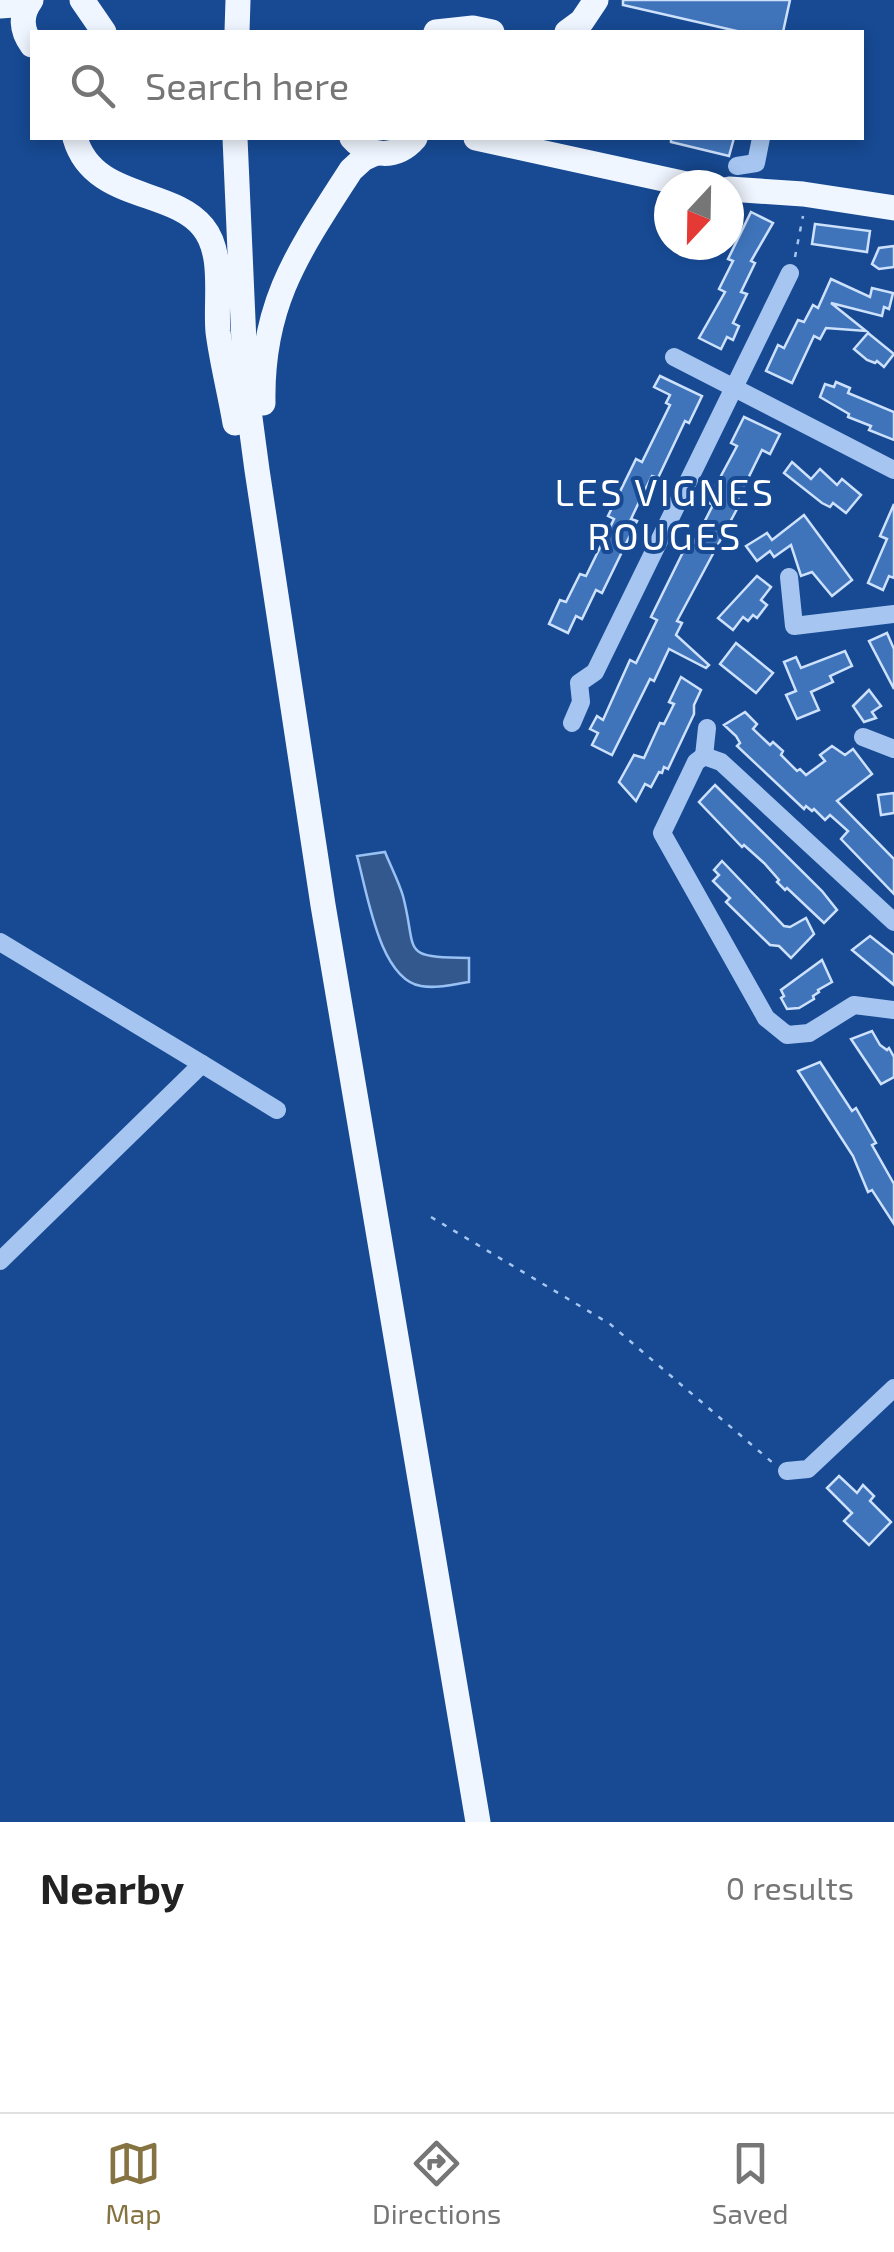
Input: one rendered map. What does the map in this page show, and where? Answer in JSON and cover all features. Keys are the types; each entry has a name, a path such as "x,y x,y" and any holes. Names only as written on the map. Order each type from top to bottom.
{"main road":[{"path":"237,30 238,0"},
{"path":"0,6 29,2"},
{"path":"29,2 23,14 29,40"},
{"path":"0,22 29,40"},
{"path":"454,30 482,30"},
{"path":"77,140 84,159 100,174 186,213 202,226 212,243 218,332 273,652 323,905"},
{"path":"234,140 224,208 244,474"},
{"path":"234,140 246,388 323,905 478,1822"},
{"path":"355,140 376,153"},
{"path":"288,665 263,402 264,352 271,317 284,280 351,170 362,159 376,153 396,152 415,140"},
{"path":"496,140 654,176"},
{"path":"744,181 894,208"}],"street":[{"path":"744,171 756,163 761,140"},
{"path":"572,723 581,702 579,683 596,672 790,273"},
{"path":"674,357 894,470"},
{"path":"789,577 794,626 894,614"},
{"path":"707,728 704,756 696,762 662,833 766,1018 787,1035 809,1033 854,1005 894,1010"},
{"path":"863,737 894,749"},
{"path":"704,756 721,762 894,922"},
{"path":"0,942 277,1110"},
{"path":"0,1261 202,1064"},
{"path":"788,1471 808,1469 894,1388"}],"path":[{"path":"790,273 798,249 803,194"},
{"path":"431,1216 610,1324 767,1459 788,1471"}],"water":[{"path":"385,852 403,896 415,948 431,956 469,958 469,982 421,986 407,980 395,968 377,932 357,856"}],"building":[{"path":"623,0 790,0 783,30 732,30 623,5"},
{"path":"671,140 733,140 729,156"},
{"path":"751,212 773,223 751,261 755,263 741,292 747,294 733,323 739,326 733,340 727,337 721,349 699,338 725,292 719,289 730,260 744,260 744,226"},
{"path":"815,224 870,231 867,252 812,244"},
{"path":"894,246 894,267 879,269 872,264 879,248"},
{"path":"831,279 870,297 872,288 893,293 889,309 884,307 882,316 831,303 866,331 826,328 820,339 814,336 792,383 766,371 778,345 784,348 798,320 804,322 813,305 818,308"},
{"path":"868,333 894,354 884,367 854,349"},
{"path":"660,376 702,396 689,423 685,421 658,478 652,476 631,519 637,521 602,593 596,590 582,619 576,616 568,633 549,624 560,600 566,602 580,574 586,576 614,519 608,516 636,459 642,462 670,405 666,403 670,395 654,387"},
{"path":"836,382 850,388 848,393 894,412 894,440 869,430 871,426 848,417 849,414 820,397 825,384 834,387"},
{"path":"744,417 780,434 770,454 762,450 734,507 737,509 677,621 682,623 676,635 709,665 706,668 669,649 612,755 592,745 598,733 590,729 597,716 603,720 630,660 636,663 657,620 651,617 686,546 691,548 713,505 707,502 737,446 731,443"},
{"path":"792,462 811,479 820,469 837,485 842,479 861,495 846,513 833,503 830,507 784,473"},
{"path":"894,504 894,578 889,576 883,590 868,583 887,539 880,536"},
{"path":"804,515 852,580 832,596 812,572 801,576 791,545 774,557 770,551 757,561 746,546 767,533 772,540"},
{"path":"757,576 771,587 761,600 767,605 757,618 753,615 748,621 743,617 733,630 718,618"},
{"path":"887,633 894,649 894,689 869,641"},
{"path":"736,643 773,673 756,693 720,664"},
{"path":"845,651 852,666 830,676 833,682 811,692 819,710 797,719 786,695 796,691 784,662 796,657 801,668"},
{"path":"681,677 701,690 694,714 668,769 664,767 659,772 651,787 645,784 636,801 619,782 634,755 644,758 660,723 664,724 674,704 669,702"},
{"path":"869,690 881,706 872,712 876,718 864,722 853,706"},
{"path":"745,712 757,724 753,729 770,745 773,742 797,771 800,769 806,775 825,761 820,755 832,746 845,755 853,749 872,774 837,801 894,859 894,894 841,839 848,831 830,815 825,820 814,809 804,809 737,746 740,743 736,736 724,725"},
{"path":"715,785 822,891 837,910 824,923 785,890 764,863 742,847 699,802"},
{"path":"894,793 894,813 881,815 878,795"},
{"path":"722,861 784,926 806,918 814,934 791,958 779,946 770,945 726,902 730,898 713,881 719,875 714,870"},
{"path":"870,936 894,955 894,985 852,950"},
{"path":"822,960 832,982 799,1008 787,1009 781,990"},
{"path":"872,1031 894,1057 894,1077 881,1084 851,1039"},
{"path":"820,1062 852,1111 856,1108 876,1143 872,1145 894,1184 894,1224 872,1190 868,1192 853,1156 798,1071"},
{"path":"839,1476 857,1493 863,1485 874,1496 870,1501 891,1522 869,1545 844,1521 852,1513 827,1488"}],"district":[{"name":"LES VIGNES ROUGES","path":"665,515"}]}
